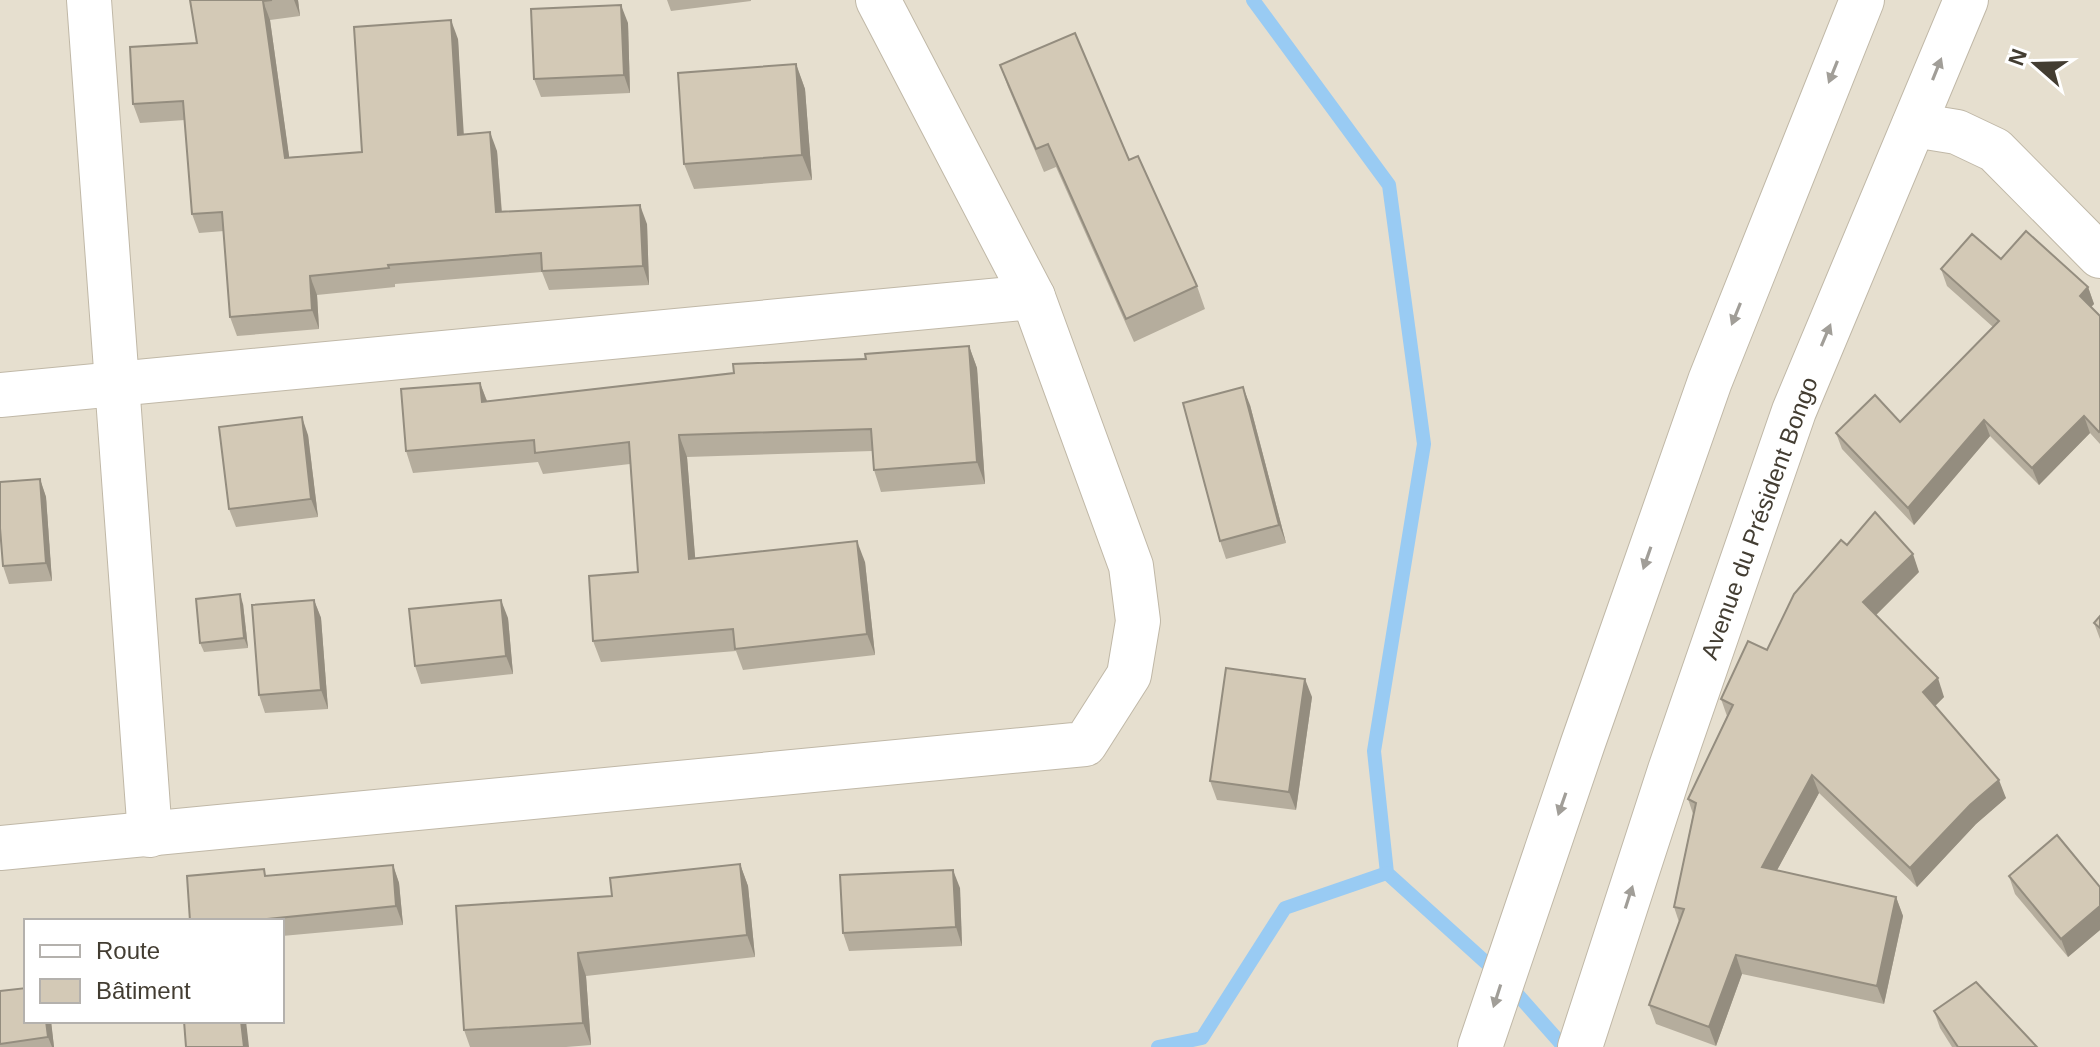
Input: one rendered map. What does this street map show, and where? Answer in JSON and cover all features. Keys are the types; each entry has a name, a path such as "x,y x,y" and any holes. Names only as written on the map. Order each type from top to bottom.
{"street":[{"path":"89,0 150,835"},
{"path":"0,848 1085,744 1129,675 1138,621 1131,566 1033,297 878,0"},
{"path":"1480,1047 1710,381 1862,0"},
{"name":"Avenue du Président Bongo","path":"1580,1047 1670,770 1794,411 1966,0"},
{"path":"1914,125 1957,132 1995,150 2100,256"},
{"path":"0,395 1033,297"}],"shaded area":[{"path":"0,0 2100,0 2100,1047 0,1047"}],"building":[{"path":"190,0 272,0 263,1 285,158 362,152 354,27 451,20 458,135 490,132 496,212 640,205 643,266 542,271 541,253 388,265 389,268 310,276 312,310 230,317 222,212 192,214 183,101 133,104 130,47 197,43"},
{"path":"621,5 624,75 534,79 531,9"},
{"path":"1075,33 1129,160 1138,156 1197,286 1126,319 1048,144 1036,149 1000,65"},
{"path":"796,64 802,155 684,164 678,73"},
{"path":"2026,231 2088,287 2080,296 2100,316 2100,431 2084,416 2032,468 1984,420 1908,508 1836,433 1875,395 1900,422 1999,321 1941,269 1972,234 2001,259"},
{"path":"969,346 977,462 874,470 871,429 679,435 689,559 857,541 867,634 735,649 733,629 593,641 589,576 638,572 629,442 535,453 534,440 406,451 401,389 480,383 482,402 734,373 733,364 866,359 865,354"},
{"path":"1243,387 1279,525 1220,541 1183,403"},
{"path":"302,417 311,499 229,509 219,427"},
{"path":"40,479 46,563 3,566 0,482"},
{"path":"1875,512 1913,554 1863,602 1938,678 1923,692 1999,780 1970,805 1910,868 1812,775 1762,867 1896,897 1877,986 1736,955 1709,1027 1649,1005 1684,909 1674,907 1696,803 1688,799 1733,705 1721,699 1748,641 1767,650 1794,594 1841,540 1847,545"},
{"path":"240,594 244,638 200,643 196,599"},
{"path":"314,600 321,690 259,695 252,605"},
{"path":"501,600 506,656 415,666 409,609"},
{"path":"1226,668 1305,679 1289,792 1210,781"},
{"path":"2057,835 2100,887 2100,906 2061,939 2009,876"},
{"path":"740,864 747,935 578,953 583,1023 464,1030 456,906 612,896 610,878"},
{"path":"393,865 396,906 268,919 190,919 187,876 264,869 265,876"},
{"path":"953,870 956,927 843,933 840,875"},
{"path":"1976,982 2037,1047 1958,1047 1934,1011"},
{"path":"24,988 24,1023 46,1023 48,1037 0,1044 0,991"},
{"path":"184,1023 241,1023 244,1047 186,1047"}],"waterway":[{"path":"1253,0 1389,185 1424,444 1374,751 1387,873 1503,978 1564,1047"},
{"path":"1158,1047 1202,1038 1285,908 1387,873"}]}
